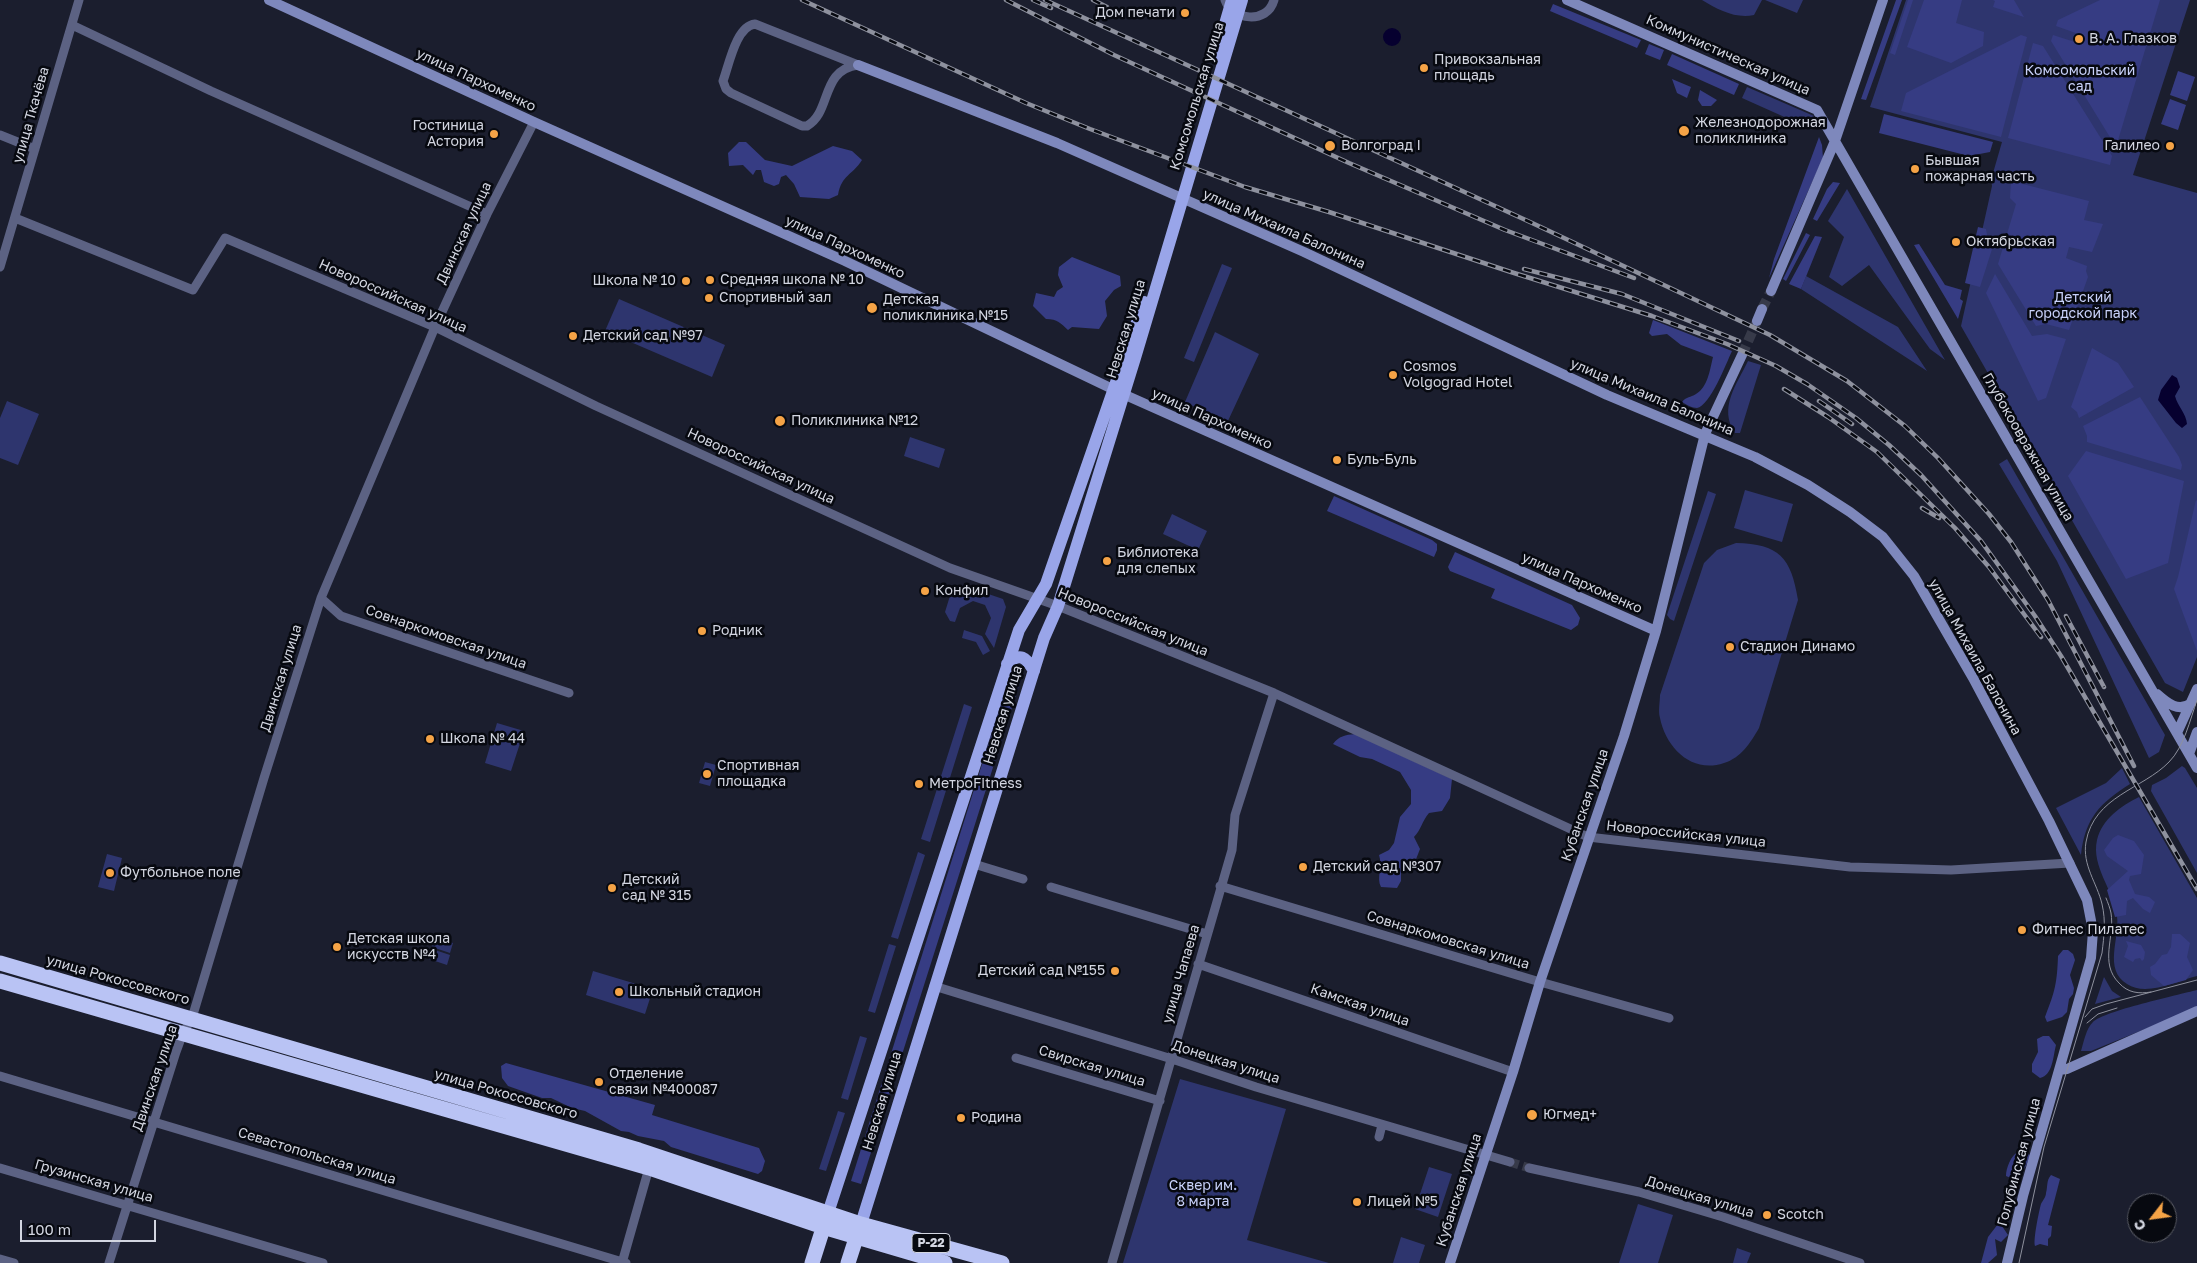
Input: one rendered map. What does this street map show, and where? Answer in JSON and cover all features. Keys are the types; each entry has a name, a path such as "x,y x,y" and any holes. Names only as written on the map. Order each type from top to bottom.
{"highway":[{"name":"улица Рокоссовского","path":"0,963 639,1150 826,1220"},
{"name":"улица Рокоссовского","path":"0,981 826,1220 945,1263"},
{"path":"812,1263 826,1220"},
{"name":"улица Рокоссовского","path":"859,1231 1002,1263"},
{"path":"848,1263 859,1231"}],"main road":[{"name":"улица Пархоменко","path":"269,0 534,122 846,261 1118,392 1656,631"},
{"name":"Комсомольская улица","path":"1177,200 1232,0"},
{"name":"Комсомольская улица","path":"1177,200 1242,0"},
{"name":"Коммунистическая улица","path":"1567,0 1817,110 1835,141"},
{"path":"1771,291 1835,141 1883,0"},
{"name":"улица Михаила Балонина","path":"858,65 1057,143 1304,252 1607,395 1755,456 1808,485 1850,512 1882,537 1914,576 1960,655 2070,863 2087,900 2093,931 2091,958 2059,1070"},
{"name":"Глубокоовражная улица","path":"1835,141 2197,768"},
{"name":"Невская улица","path":"826,1220 1007,664 1019,630 1046,584 1118,392 1177,200"},
{"path":"1757,321 1762,309"},
{"name":"Кубанская улица","path":"1450,1263 1513,1072 1540,982 1624,736 1656,631 1705,434 1742,355"},
{"name":"Невская улица","path":"859,1231 1044,638 1058,606 1118,392"},
{"path":"1007,664 1018,656 1022,656 1028,660 1034,671"},
{"path":"2151,688 2173,706 2183,708 2191,703"},
{"path":"2177,733 2197,689"},
{"path":"2189,754 2197,732"},
{"path":"2059,1070 2074,1066 2197,1011"},
{"name":"Голубинская улица","path":"2007,1263 2023,1196 2059,1070"}],"street":[{"name":"улица Ткачёва","path":"0,267 79,0"},
{"path":"1225,0 1227,5 1234,11 1252,17 1260,17 1266,14 1274,0"},
{"path":"755,24 858,65 848,66 837,74 815,119 808,126 802,126 731,93 726,89 723,81 740,34 749,25 755,24"},
{"path":"72,25 211,91 488,214"},
{"name":"Двинская улица","path":"109,1263 126,1204 183,1033 192,1018 321,598 435,328 488,214 534,122"},
{"path":"0,135 35,149"},
{"name":"Новороссийская улица","path":"15,218 193,290 225,238 435,328 596,406 950,568 1058,606 1274,693 1588,837 1850,867 1952,870 2070,863"},
{"name":"Совнаркомовская улица","path":"321,598 341,616 569,693"},
{"name":"улица Чапаева","path":"1112,1263 1232,850 1235,814 1274,693"},
{"path":"974,864 1022,879"},
{"name":"Совнаркомовская улица","path":"1220,886 1540,982 1669,1018"},
{"path":"1051,887 1207,934"},
{"name":"Камская улица","path":"1198,964 1513,1072"},
{"name":"Донецкая улица","path":"934,986 1172,1059 1256,1087 1484,1156 1510,1162"},
{"name":"Свирская улица","path":"1016,1058 1160,1101"},
{"name":"Севастопольская улица","path":"0,1076 624,1263"},
{"path":"1379,1137 1382,1125"},
{"name":"Грузинская улица","path":"0,1168 323,1263"},
{"path":"624,1263 649,1168"},
{"name":"Донецкая улица","path":"1529,1168 1639,1192 1723,1217 1860,1263"},
{"path":"0,1259 14,1263"}],"green space":[{"path":"1702,0 1762,0 1754,15 1741,16 1727,13"},
{"path":"1765,0 1803,0 1797,13"},
{"path":"1896,0 1902,0 1866,100 1861,99"},
{"name":"Детский городской парк","path":"1906,0 2190,0 2133,175 2197,193 2197,657 2183,692 2165,683 1961,326 1992,186 1991,180 2002,142 1870,107"},
{"path":"1908,0 1913,0 1895,55 1890,53"},
{"path":"1924,0 1962,0 1956,23 1984,32 1983,46 1951,63 1907,47"},
{"path":"1993,0 2014,0 2024,17 1993,7 1995,1"},
{"name":"Комсомольский сад","path":"2100,0 2160,0 2116,147 2051,41 2053,35 2081,44 2084,36 2056,26 2058,20"},
{"path":"1553,4 1641,40 1637,48 1550,11"},
{"path":"2021,35 2027,37 2001,137 1901,111 1906,93"},
{"path":"2033,43 2043,46 2112,156 2110,165 2008,138"},
{"path":"1649,44 1664,50 1660,60 1645,54"},
{"path":"1672,54 1739,84 1734,95 1667,65"},
{"path":"2178,71 2195,77 2187,101 2170,95"},
{"path":"1672,79 1691,87 1687,98 1677,93"},
{"path":"1747,87 1814,116 1809,128 1742,98"},
{"path":"1700,90 1717,100 1711,106 1702,106 1698,100"},
{"path":"2170,99 2186,105 2178,130 2161,124"},
{"path":"1884,114 1993,142 1990,152 1969,156 1879,133"},
{"path":"1819,137 1823,158 1769,278 1774,259"},
{"path":"739,142 746,142 765,160 792,166 833,146 852,151 862,160 842,183 838,195 829,199 800,197 794,184 786,175 781,177 779,184 774,186 764,182 761,170 756,170 753,175 743,165 729,166 728,153"},
{"path":"2011,181 2089,201 2084,220 2103,224 2092,252 2069,247 2066,258 2087,266 2088,277 2069,330 2046,324 2036,326 1998,264 2016,204 2010,198"},
{"path":"1833,182 1840,183 1817,221 1813,219 1827,189"},
{"path":"1847,189 1945,360 1930,349 1869,265 1842,286 1829,277 1844,237 1828,221"},
{"path":"1978,227 1986,229 1988,241 1993,246 1980,287 1965,283"},
{"path":"1806,233 1810,235 1786,281 1783,279"},
{"path":"1815,236 1822,237 1801,289 1789,284"},
{"path":"1919,244 1945,285 1962,290 1960,299 1963,301 1958,319 1914,245"},
{"path":"1072,257 1120,276 1121,286 1114,290 1105,301 1107,316 1099,329 1072,327 1068,330 1061,323 1046,319 1033,306 1036,293 1054,297 1057,291 1063,287 1058,275 1059,267"},
{"path":"1222,264 1232,268 1194,362 1184,358"},
{"path":"1995,274 2032,336 2047,334 2066,339 2046,398 2038,401 1986,293"},
{"path":"1806,276 1898,327 1927,371 1801,289"},
{"path":"619,299 725,345 712,377 605,331"},
{"path":"1653,320 1732,351 1717,384 1702,406 1695,408 1682,402 1696,394 1703,387 1708,377 1713,357 1681,345 1667,334 1652,336 1649,333"},
{"path":"1215,332 1259,354 1227,423 1185,402"},
{"path":"2092,348 2118,363 2134,387 2079,418 2077,412 2071,407"},
{"path":"1748,361 1761,365 1740,433 1735,433 1730,424 1729,405 1731,396"},
{"path":"2140,397 2179,457 2182,465 2181,470 2087,442 2083,426"},
{"path":"7,401 39,414 18,465 0,458 0,418"},
{"path":"910,437 945,449 939,468 904,456"},
{"path":"2086,451 2184,481 2168,563 2126,579 2068,476"},
{"path":"2007,459 2165,735 2159,752 2149,758 2057,561 1999,464"},
{"path":"1745,490 1793,504 1782,542 1734,528"},
{"path":"1708,491 1716,494 1674,621 1667,615"},
{"path":"1334,496 1432,540 1437,544 1434,557 1327,511"},
{"path":"2197,501 2197,651 2174,589"},
{"path":"1172,514 1207,531 1198,550 1163,534"},
{"name":"Стадион Динамо","path":"1736,543 1763,546 1773,550 1780,556 1787,563 1798,600 1759,728 1745,749 1730,761 1712,765 1701,765 1691,762 1682,756 1668,739 1659,715 1660,695 1704,563 1717,550"},
{"path":"1455,552 1572,605 1580,618 1578,625 1571,630 1491,598 1495,589 1450,571 1448,567"},
{"path":"962,585 1003,599 1006,607 994,648 985,634 991,618 985,605 973,601 960,608 955,622 950,621 945,612 953,586"},
{"path":"964,630 982,636 990,651 983,655 976,642 962,638"},
{"path":"1010,675 1021,679 861,1184 851,1181"},
{"path":"964,704 972,707 930,842 921,839"},
{"path":"497,723 524,731 511,771 485,763"},
{"path":"1355,734 1452,779 1450,798 1442,811 1429,813 1414,837 1420,849 1413,867 1401,867 1401,881 1397,888 1381,887 1379,880 1379,855 1389,850 1394,843 1400,817 1411,804 1411,790 1400,772 1372,759 1360,757 1333,744 1342,736"},
{"name":"Спортивная площадка","path":"705,762 716,765 710,786 699,783"},
{"path":"2182,766 2197,788 2197,873 2151,791 2152,785 2166,778"},
{"path":"2122,768 2130,784 2102,805 2090,821 2081,855 2056,808 2106,783"},
{"path":"2139,797 2197,898 2197,976 2162,987 2143,989 2127,984 2120,978 2116,970 2114,953 2117,916 2112,897 2097,860 2096,850 2097,840 2103,826 2119,809"},
{"path":"2118,835 2134,841 2144,855 2141,874 2130,876 2129,880 2135,894 2149,897 2155,902 2150,913 2143,909 2133,898 2127,901 2126,915 2115,917 2107,890 2128,871 2107,856 2104,850 2113,838"},
{"path":"918,852 925,855 898,939 891,937"},
{"name":"Футбольное поле","path":"107,854 122,858 114,891 98,887"},
{"path":"2172,934 2180,934 2190,943 2187,957 2193,970 2186,980 2164,986 2151,975 2150,967 2162,955 2167,954 2171,947"},
{"path":"435,937 453,943 450,953 432,947"},
{"path":"2126,941 2141,945 2145,952 2142,961 2140,958 2135,959 2133,962 2124,957 2128,946"},
{"path":"889,944 896,946 875,1013 868,1011"},
{"path":"432,949 450,955 447,965 429,959"},
{"path":"2063,950 2068,950 2073,954 2075,960 2070,975 2074,988 2073,994 2069,999 2067,1012 2062,1017 2047,1022 2045,1017 2055,987 2058,956"},
{"name":"Школьный стадион","path":"593,971 653,989 645,1014 586,995"},
{"path":"2104,977 2112,991 2121,997 2095,1004"},
{"path":"2197,990 2197,1008 2091,1051 2081,1051 2089,1028 2093,1022 2100,1018 2126,1008"},
{"path":"860,1036 867,1038 848,1100 841,1098"},
{"path":"2049,1036 2056,1045 2050,1069 2048,1073 2040,1078 2032,1072 2032,1064 2038,1052 2037,1039"},
{"path":"506,1063 655,1105 652,1115 759,1148 765,1161 762,1171 758,1174 671,1147 664,1141 621,1131 585,1111 572,1108 551,1098 542,1098 508,1086 502,1078 501,1066"},
{"name":"Сквер им. 8 марта","path":"1180,1079 1286,1109 1247,1240 1329,1263 1123,1263"},
{"path":"838,1111 845,1113 826,1171 819,1169"},
{"path":"2019,1151 2030,1155 2024,1169 2013,1179 2006,1176 2007,1169 2011,1159"},
{"path":"1429,1167 1452,1174 1438,1217 1415,1209"},
{"path":"2051,1175 2060,1179 2048,1225 2052,1226 2051,1236 2048,1239 2048,1246 2040,1244 2035,1246 2035,1232 2040,1208 2046,1196 2048,1181"},
{"path":"1638,1204 1673,1215 1658,1263 1619,1263"},
{"path":"2004,1211 2010,1215 2010,1220 2002,1226 2008,1235 2001,1242 1995,1239 1997,1255 1988,1263 1981,1263 1988,1237 1998,1224 2001,1213"},
{"path":"1401,1237 1425,1245 1419,1263 1393,1263"},
{"path":"1737,1248 1751,1253 1747,1263 1733,1263"}],"shaded area":[{"path":"1392,28 1398,31 1401,37 1398,43 1392,46 1386,43 1383,37 1386,31"},
{"path":"2172,375 2177,378 2180,387 2175,396 2184,413 2187,424 2182,428 2158,400 2161,390"}],"tunnel":[{"path":"1762,309 1771,291"},
{"path":"1742,355 1757,321"},
{"path":"1510,1162 1529,1168"}],"tram line":[{"path":"2019,1263 2044,1147 2102,953 2104,916 2100,896 2088,866 2085,850 2091,826 2109,804 2169,762 2179,749 2197,700"},
{"path":"2106,898 2112,922 2109,958 2113,975 2122,986 2130,991 2138,993 2151,992"},
{"path":"2085,1017 2092,1009 2106,1004 2197,980"},
{"path":"2087,1023 2098,1014 2117,1008"}],"railway":[{"path":"802,0 1026,103 1090,129 1245,187 1329,212 1652,316 1727,344 1776,366 1807,384 1856,418 1889,445 1921,475 1981,541 2061,656 2197,889"},
{"path":"1006,0 1114,55 1349,163 1505,230 1634,278"},
{"path":"1033,0 1051,8"},
{"path":"1045,0 1530,222 1770,335 1847,381 1905,426 1938,458 1989,514 2011,542 2048,600 2134,766"},
{"path":"1093,0 1107,7"},
{"path":"1524,269 1622,294 1739,341"},
{"path":"1784,389 1877,452 1955,528 1989,567 2041,637"},
{"path":"1819,401 1852,424"},
{"path":"1922,508 1939,518"},
{"path":"2066,616 2104,687"}],"place":[{"name":"Дом печати","path":"1185,13"},
{"name":"В. А. Глазков","path":"2079,39"},
{"name":"Привокзальная площадь","path":"1424,68"},
{"name":"Железнодорожная поликлиника","path":"1684,131"},
{"name":"Гостиница Астория","path":"494,134"},
{"name":"Волгоград I","path":"1330,146"},
{"name":"Галилео","path":"2170,146"},
{"name":"Бывшая пожарная часть","path":"1915,169"},
{"name":"Октябрьская","path":"1956,242"},
{"name":"Средняя школа № 10","path":"710,280"},
{"name":"Школа № 10","path":"686,281"},
{"name":"Спортивный зал","path":"709,298"},
{"name":"Детская поликлиника №15","path":"872,308"},
{"name":"Детский сад №97","path":"573,336"},
{"name":"Cosmos Volgograd Hotel","path":"1393,375"},
{"name":"Поликлиника №12","path":"780,421"},
{"name":"Буль-Буль","path":"1337,460"},
{"name":"Библиотека для слепых","path":"1107,561"},
{"name":"Конфил","path":"925,591"},
{"name":"Родник","path":"702,631"},
{"name":"Стадион Динамо","path":"1730,647"},
{"name":"Школа № 44","path":"430,739"},
{"name":"Спортивная площадка","path":"707,774"},
{"name":"МетроFitness","path":"919,784"},
{"name":"Детский сад №307","path":"1303,867"},
{"name":"Футбольное поле","path":"110,873"},
{"name":"Детский сад № 315","path":"612,888"},
{"name":"Фитнес Пилатес","path":"2022,930"},
{"name":"Детская школа искусств №4","path":"337,947"},
{"name":"Детский сад №155","path":"1115,971"},
{"name":"Школьный стадион","path":"619,992"},
{"name":"Отделение связи №400087","path":"599,1082"},
{"name":"Югмед+","path":"1532,1115"},
{"name":"Родина","path":"961,1118"},
{"name":"Лицей №5","path":"1357,1202"},
{"name":"Scotch","path":"1767,1215"}]}
